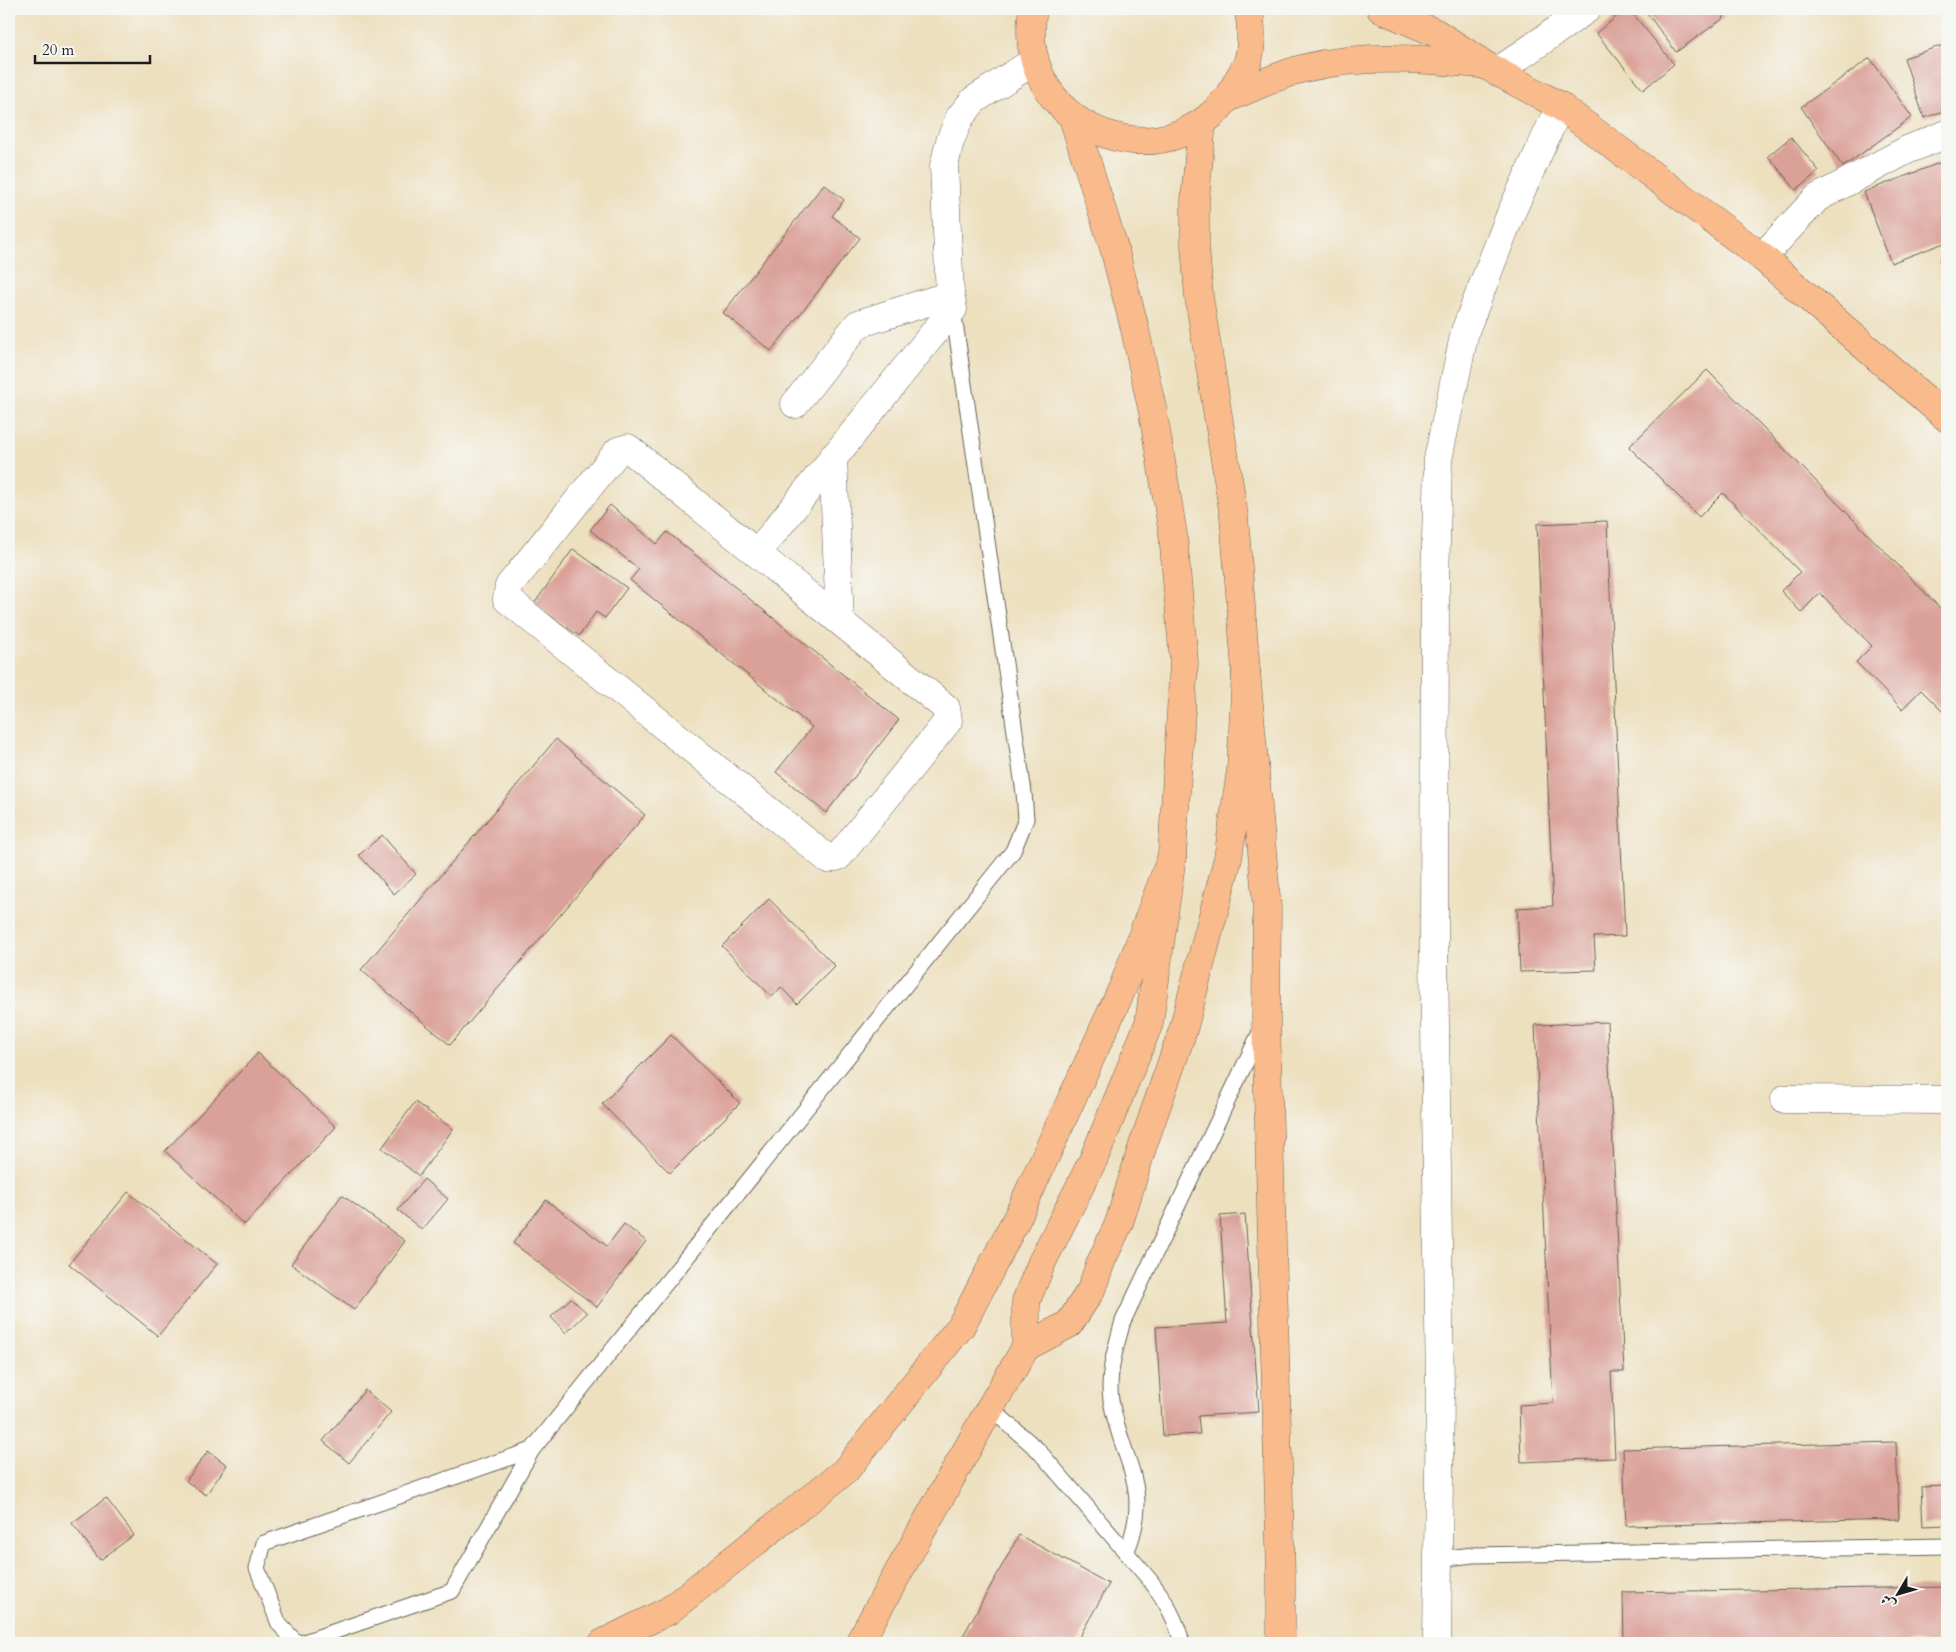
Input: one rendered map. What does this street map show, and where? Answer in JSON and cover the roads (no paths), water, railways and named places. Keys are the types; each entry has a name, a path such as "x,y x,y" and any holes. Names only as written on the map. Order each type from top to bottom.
{"main road":[{"path":"1033,9 1030,27 1034,61 1049,92 1073,118 1103,134 1136,141 1171,138 1202,123 1230,97 1248,61 1251,22 1248,9"},
{"path":"1381,9 1436,33 1491,68 1560,106 1762,257 1946,414"},
{"path":"1230,97 1304,68 1345,61 1412,58 1491,68"},
{"path":"859,1643 1026,1346 1026,1301 1042,1262 1094,1158 1149,1023 1172,856 1184,662 1173,534 1153,413 1134,325 1114,248 1073,118"},
{"path":"1202,123 1194,200 1194,246 1199,297 1234,516 1267,908 1266,1019 1281,1578 1281,1643"},
{"path":"1026,1346 1069,1324 1091,1290 1101,1262 1119,1224 1143,1145 1183,1030 1228,858 1241,770 1246,671"},
{"path":"603,1643 668,1611 845,1471 961,1326 1018,1216 1123,987 1172,856"}],"street":[{"path":"1491,68 1587,9"},
{"path":"757,553 951,302 944,166 950,141 960,117 974,100 1034,61"},
{"path":"1436,1643 1440,1392 1434,913 1435,583 1438,459 1465,331 1511,213 1560,106"},
{"path":"1762,257 1817,198 1907,150 1947,134"},
{"path":"796,404 858,324 951,302"},
{"path":"628,448 757,553 946,708 948,721 839,856 828,860 507,599 509,586 515,578 618,451 628,448"},
{"path":"833,457 840,621"},
{"path":"1784,1099 1947,1100"}],"lane":[{"path":"532,1450 264,1543 257,1568 279,1624 299,1643 452,1591 532,1450 1014,851 1026,819 1024,793 951,302"},
{"path":"1126,1553 1133,1536 1138,1509 1136,1485 1111,1400 1110,1376 1115,1351 1123,1321 1266,1019"},
{"path":"990,1408 1038,1450 1165,1600 1178,1625 1182,1643"},
{"path":"1438,1559 1473,1555 1947,1546"}]}
